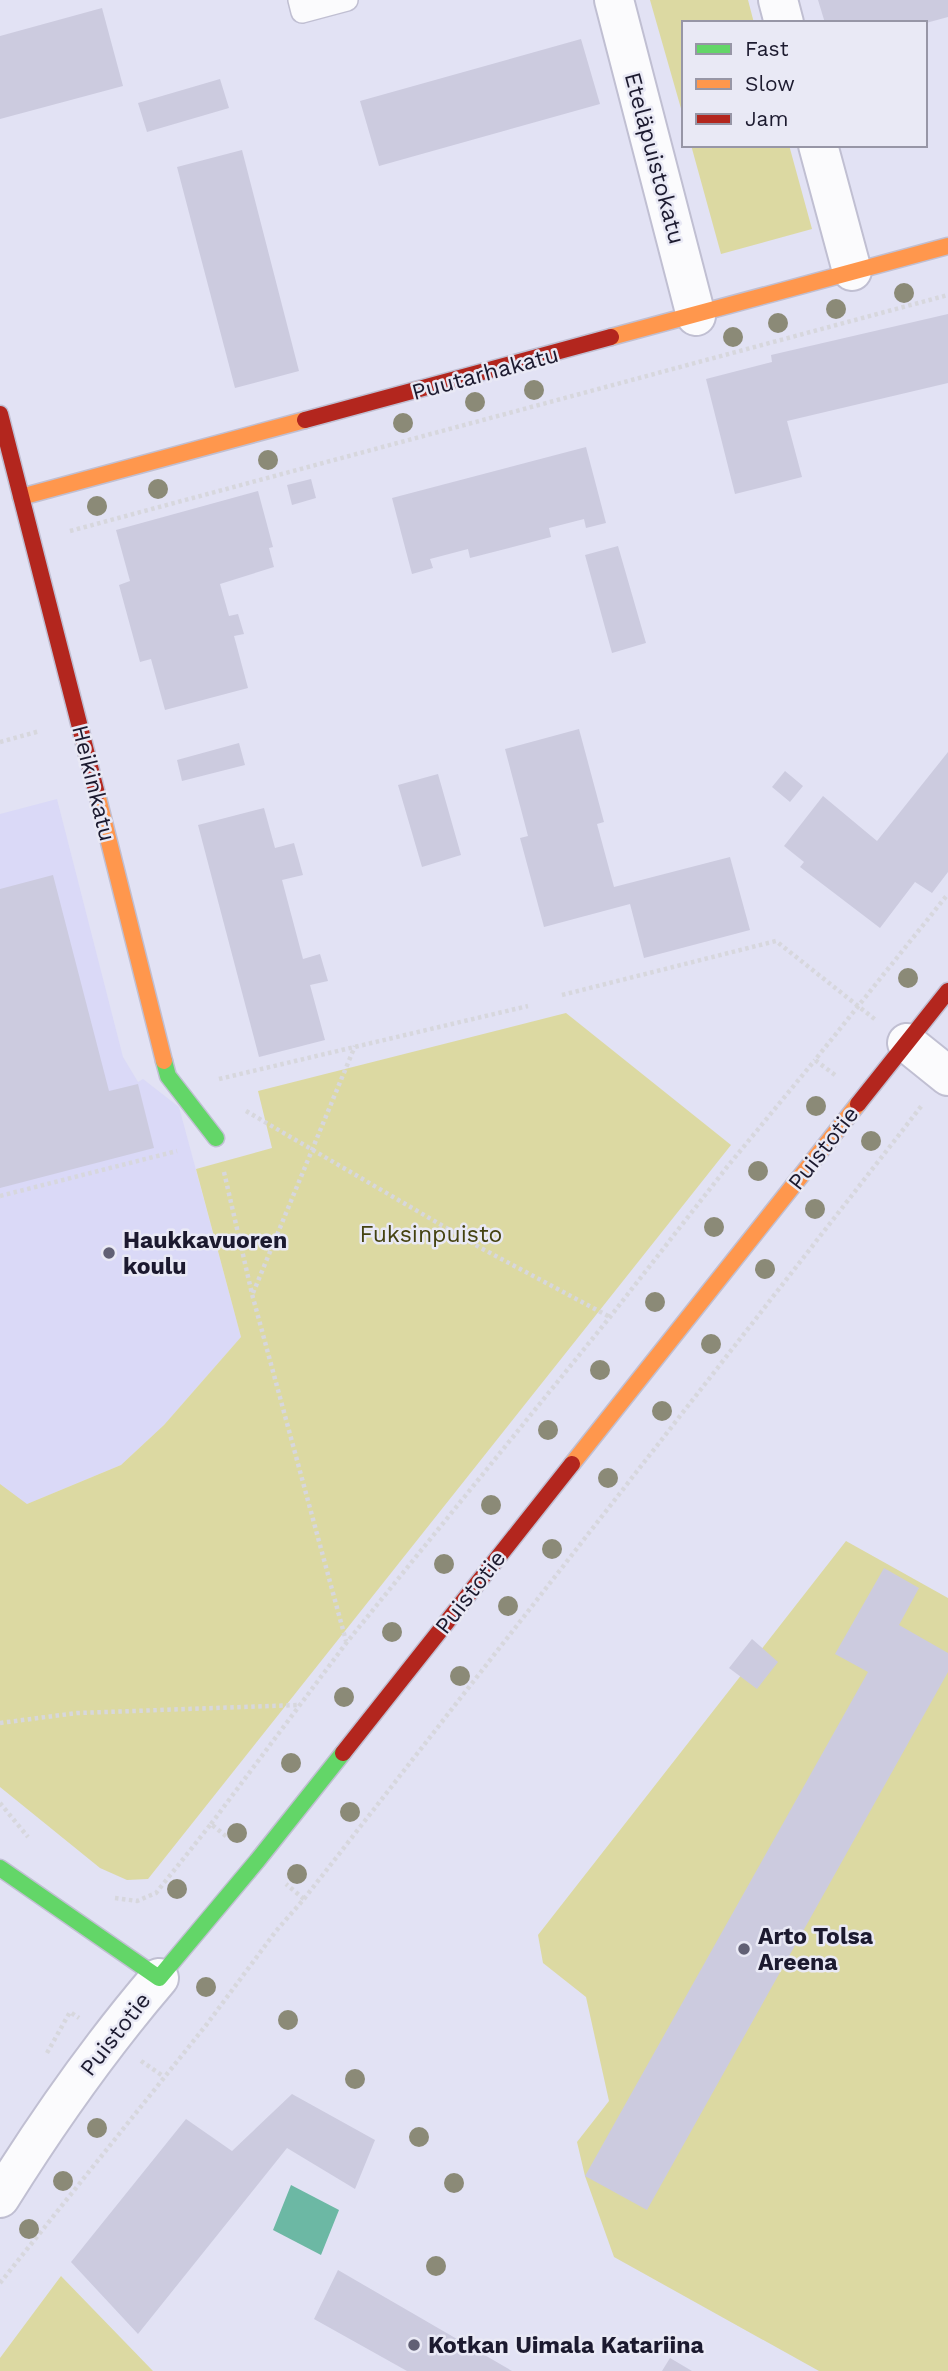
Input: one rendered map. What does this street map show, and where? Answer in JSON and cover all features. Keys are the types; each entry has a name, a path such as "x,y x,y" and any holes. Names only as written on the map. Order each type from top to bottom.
{"street":[{"name":"Eteläpuistokatu","path":"614,0 696,316"},
{"path":"778,0 783,21"},
{"path":"819,147 852,271"},
{"name":"Puutarhakatu","path":"21,497 948,246"},
{"name":"Heikinkatu","path":"0,414 168,1076 216,1138"},
{"name":"Puistotie","path":"0,2198 108,2038 257,1861 948,991"},
{"path":"906,1043 947,1075"},
{"path":"0,1868 159,1978"}],"lane":[{"path":"299,0 302,12 346,0"}],"path":[{"path":"64,533 948,295"},
{"path":"0,742 46,729"},
{"path":"562,995 776,941 906,1043"},
{"path":"180,1092 203,1083 356,1045 528,1006"},
{"path":"252,1294 356,1045"},
{"path":"112,1898 137,1901 156,1893 211,1824 346,1642 815,1060"},
{"path":"0,2283 207,2024 276,1931 304,1899 947,1075"},
{"path":"265,1123 479,1247 610,1317"},
{"path":"0,1196 167,1154 216,1138 252,1294 346,1642"},
{"path":"0,1723 78,1713 300,1705"},
{"path":"0,1803 29,1838"},
{"path":"211,1824 304,1899"}],"shaded area":[{"name":"Haukkavuoren koulu","path":"57,799 123,1057 138,1082 143,1079 179,1107 241,1337 164,1425 121,1465 27,1504 0,1564 0,814"},
{"path":"291,2185 339,2210 321,2255 273,2230"}],"green space":[{"path":"650,0 748,0 753,21 682,21 682,112"},
{"path":"692,147 790,147 812,229 721,254"},
{"name":"Fuksinpuisto","path":"566,1013 731,1145 148,1879 127,1880 100,1868 0,1787 0,1484 27,1504 121,1465 164,1425 241,1337 196,1169 272,1148 258,1091"},
{"name":"Arto Tolsa Areena","path":"846,1541 948,1598 948,2371 819,2371 614,2257 585,2176 577,2142 609,2101 586,1997 543,1963 538,1935"},
{"path":"61,2276 153,2371 0,2371 0,2358"}],"building":[{"path":"818,0 948,0 948,17 927,23 824,21"},
{"path":"102,8 123,86 0,119 0,36"},
{"path":"581,39 600,104 379,166 360,101"},
{"path":"220,79 229,108 147,132 138,103"},
{"path":"242,150 299,371 235,388 177,167"},
{"path":"948,314 948,383 787,421 802,477 735,494 706,379 772,362 771,355"},
{"path":"586,447 606,523 586,528 584,519 549,528 551,537 470,558 468,549 430,559 433,568 412,574 392,498"},
{"path":"311,479 316,498 292,505 287,485"},
{"path":"258,491 273,547 269,548 274,567 220,584 229,616 238,614 244,634 234,636 248,688 165,710 151,659 140,662 119,585 130,581 116,530"},
{"path":"618,546 646,643 612,653 585,555"},
{"path":"579,729 604,822 597,824 614,887 730,857 750,930 644,958 630,904 544,927 520,838 528,836 505,749"},
{"path":"239,743 245,765 182,781 177,760"},
{"path":"948,752 948,872 932,893 915,882 880,928 800,867 804,862 784,846 823,796 877,841"},
{"path":"785,771 803,786 790,802 772,787"},
{"path":"438,774 461,855 422,867 398,785"},
{"path":"264,808 275,848 294,843 303,875 282,880 303,959 320,954 328,981 310,985 325,1040 259,1057 198,825"},
{"path":"53,875 109,1091 138,1084 154,1148 0,1188 0,889"},
{"path":"884,1568 919,1588 899,1625 948,1653 948,1672 647,2210 585,2176 868,1672 835,1654"},
{"path":"752,1639 778,1662 757,1689 729,1668"},
{"path":"292,2094 375,2140 355,2189 287,2148 138,2334 71,2262 186,2119 232,2151"},
{"name":"Kotkan Uimala Katariina","path":"338,2270 512,2371 407,2371 314,2319"},
{"name":"Kotkan Uimala Katariina","path":"670,2358 692,2371 662,2371"}],"traffic: fast":[{"path":"164,1061 168,1076 216,1138"},
{"path":"0,1868 159,1978 343,1753"}],"traffic: slow":[{"path":"611,337 948,246"},
{"path":"21,497 305,420"},
{"path":"97,794 164,1061"},
{"path":"572,1464 858,1104"}],"traffic: jam":[{"path":"305,420 611,337"},
{"path":"0,414 97,794"},
{"path":"858,1104 948,991"},
{"path":"343,1753 572,1464"}],"place":[{"name":"Haukkavuoren koulu","path":"109,1253"},
{"name":"Arto Tolsa Areena","path":"744,1949"},
{"name":"Kotkan Uimala Katariina","path":"414,2345"}]}
